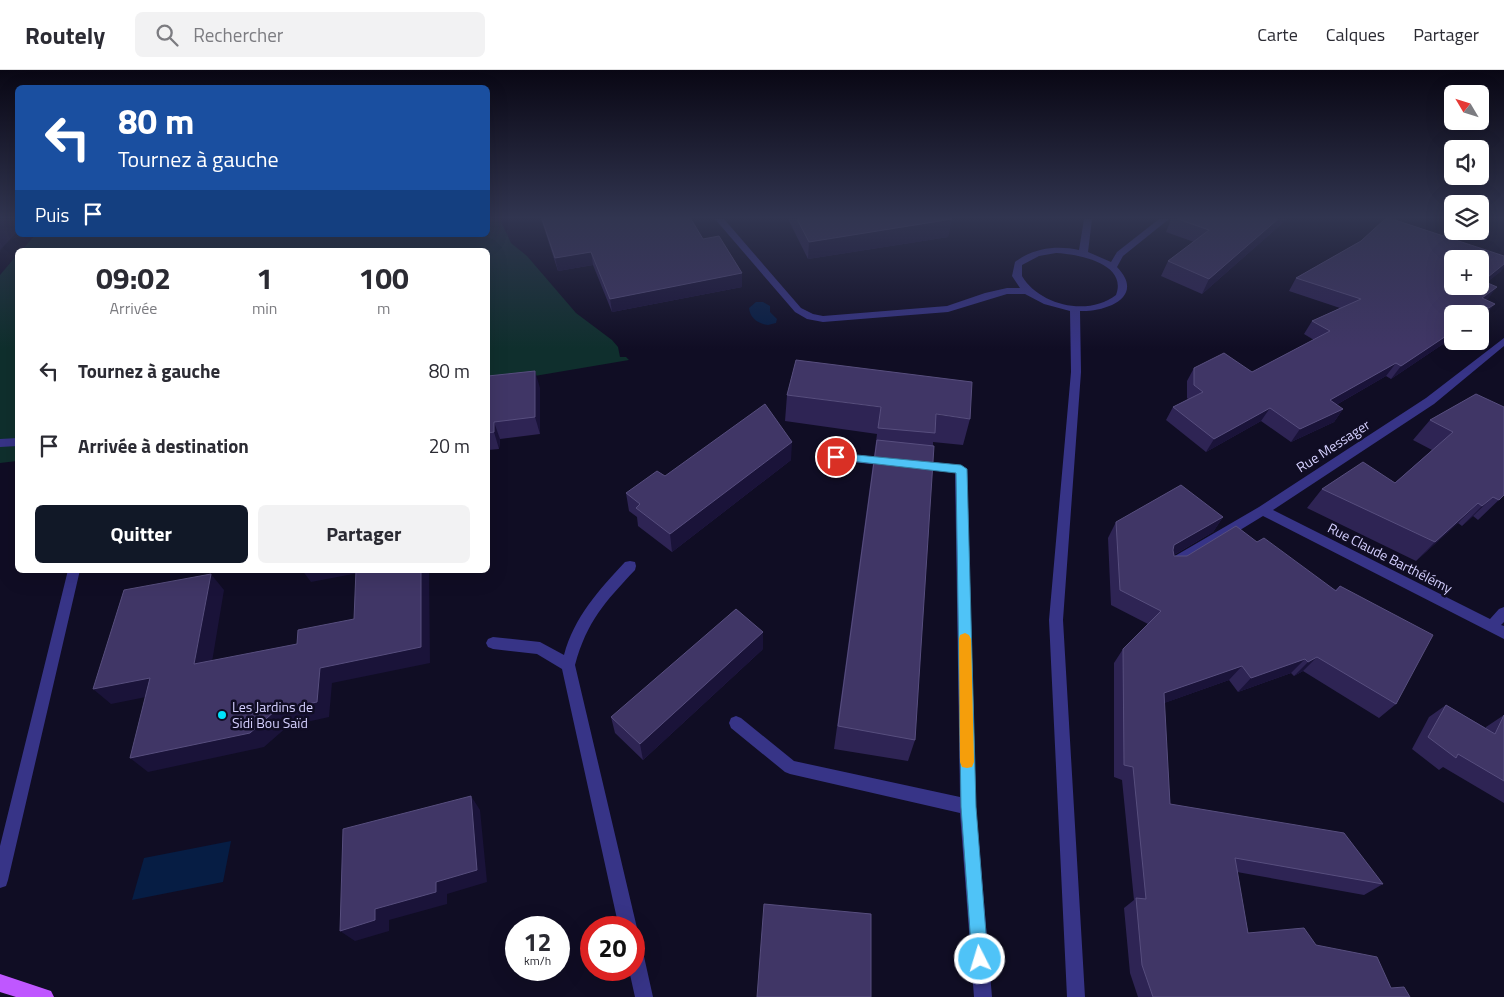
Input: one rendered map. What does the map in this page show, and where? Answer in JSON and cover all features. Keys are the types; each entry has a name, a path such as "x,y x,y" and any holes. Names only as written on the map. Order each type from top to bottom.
{"main road":[{"path":"0,983 45,997"}],"street":[{"path":"757,262 798,310 810,318 823,319 948,309 985,296 1007,291 1028,291"},
{"path":"1020,262 1018,264 1017,276 1028,291 1050,304 1075,309 1094,308 1109,304 1119,297 1123,287 1120,276 1112,267 1104,262"},
{"path":"1112,267 1115,262"},
{"path":"1075,309 1076,372 1056,620 1076,997"},
{"name":"Rue Messager","path":"1171,566 1263,510 1430,401 1504,341"},
{"path":"0,443 15,442"},
{"path":"836,457 961,469 968,807 983,997"},
{"name":"Rue Claude Barthélémy","path":"1263,510 1504,633"},
{"path":"625,916 568,665 574,640 591,608 630,566"},
{"path":"0,880 73,573"},
{"path":"1491,626 1504,613"},
{"path":"493,643 540,648 568,665"},
{"path":"736,723 790,767 968,807"},
{"path":"640,981 644,997"}],"green space":[{"path":"11,262 15,262 15,461 0,463 0,275"},
{"path":"490,262 532,262 576,313 612,340 618,347 620,357 626,357 629,360 490,384"}],"water":[{"path":"756,302 763,302 770,306 770,312 777,319 776,323 768,325 758,322 753,318 749,308"},
{"path":"231,841 223,882 132,900 144,858"}],"building":[{"path":"595,262 735,262 742,273 610,299"},
{"path":"1171,262 1228,262 1209,279"},
{"path":"1324,262 1444,262 1444,295 1486,295 1482,298 1495,304 1489,308 1489,305 1444,305 1444,337 1401,366 1396,363 1330,400 1343,409 1300,429 1270,408 1214,439 1173,407 1203,392 1194,385 1194,368 1224,353 1252,372 1330,331 1312,321 1361,299 1296,278"},
{"path":"1489,262 1504,262 1489,276"},
{"path":"1489,284 1497,287 1489,293"},
{"path":"796,360 972,382 970,419 936,414 935,433 878,428 881,407 787,395"},
{"path":"535,371 535,417 494,422 494,432 490,433 490,376"},
{"path":"1476,394 1504,407 1504,495 1499,500 1493,497 1482,506 1478,503 1435,542 1322,489 1363,462 1395,483 1453,432 1430,420"},
{"path":"765,404 792,442 670,534 636,508 640,504 626,493 657,471 665,476"},
{"path":"877,440 934,446 915,740 838,726"},
{"path":"1181,485 1223,517 1174,545 1174,556 1187,556 1236,526 1257,542 1264,538 1336,591 1340,586 1433,635 1396,704 1317,657 1308,662 1305,659 1251,678 1242,666 1164,693 1170,804 1344,833 1383,884 1235,858 1248,933 1304,928 1316,945 1377,957 1391,988 1404,987 1410,997 1153,997 1142,965 1136,898 1146,899 1133,767 1124,765 1123,649 1161,611 1120,590 1116,522"},
{"path":"356,573 421,573 421,647 320,668 317,702 275,711 250,733 130,758 150,678 93,689 124,590 211,574 194,664 297,644 298,630 354,619"},
{"path":"736,609 763,632 640,744 611,717"},
{"path":"1446,705 1495,734 1504,715 1504,781 1458,754 1456,758 1428,737"},
{"path":"471,796 477,870 436,882 436,892 375,909 375,920 340,931 343,829"},
{"path":"764,904 871,914 871,997 757,997"}],"slow traffic":[{"path":"965,639 967,762"}],"place":[{"name":"Les Jardins de Sidi Bou Saïd","path":"222,715"}],"route":[{"path":"836,457 961,469 968,807 980,959"}]}
